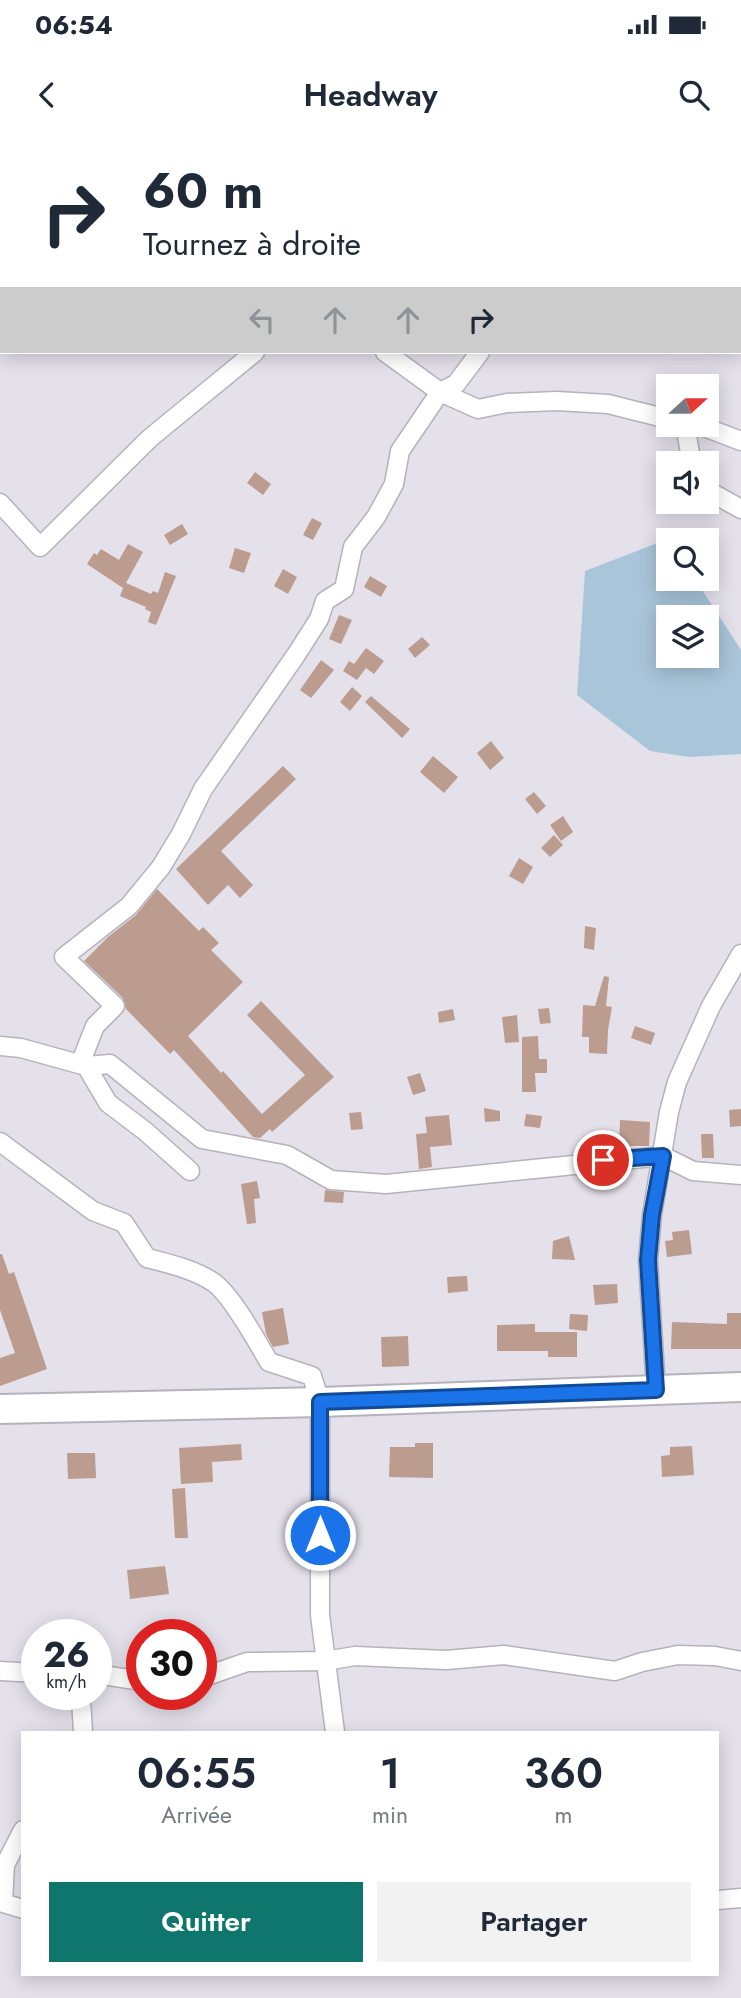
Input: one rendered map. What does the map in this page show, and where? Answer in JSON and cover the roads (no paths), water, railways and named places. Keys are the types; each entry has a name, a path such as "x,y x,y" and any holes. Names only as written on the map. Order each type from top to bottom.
{"main road":[{"path":"0,1409 320,1402 741,1387"}],"street":[{"path":"0,503 40,547 150,438 253,354"},
{"path":"388,354 440,392 478,409 507,403 557,401 608,404 656,416"},
{"path":"190,1171 108,1102 86,1066 82,1059 95,1026 115,1006 64,957 129,906 161,867 203,789 296,655 319,619 325,601 344,589 353,547 376,516 394,484 401,451 440,392 456,384 478,354"},
{"path":"719,433 741,441"},
{"path":"719,497 741,509"},
{"path":"656,1390 648,1260 652,1215 669,1112 677,1082 711,1006 741,954"},
{"path":"0,1046 21,1048 86,1066 110,1064 202,1139 287,1155 331,1180 386,1184 663,1156 693,1171 741,1174"},
{"path":"0,1142 93,1212 124,1223 147,1258 186,1268 216,1284 245,1321 270,1362 312,1377 320,1402 320,1615 335,1731"},
{"path":"217,1672 247,1662 325,1661 355,1656 446,1660 503,1655 615,1671 678,1655 715,1656 741,1661"},
{"path":"0,1671 21,1672"},
{"path":"82,1710 83,1731"},
{"path":"21,1834 5,1864 4,1903 21,1908"},
{"path":"719,1900 741,1898"}],"water":[{"path":"656,544 656,591 703,591 712,605 656,605 656,668 719,668 719,616 741,650 741,754 689,757 650,751 577,695 585,571"}]}
